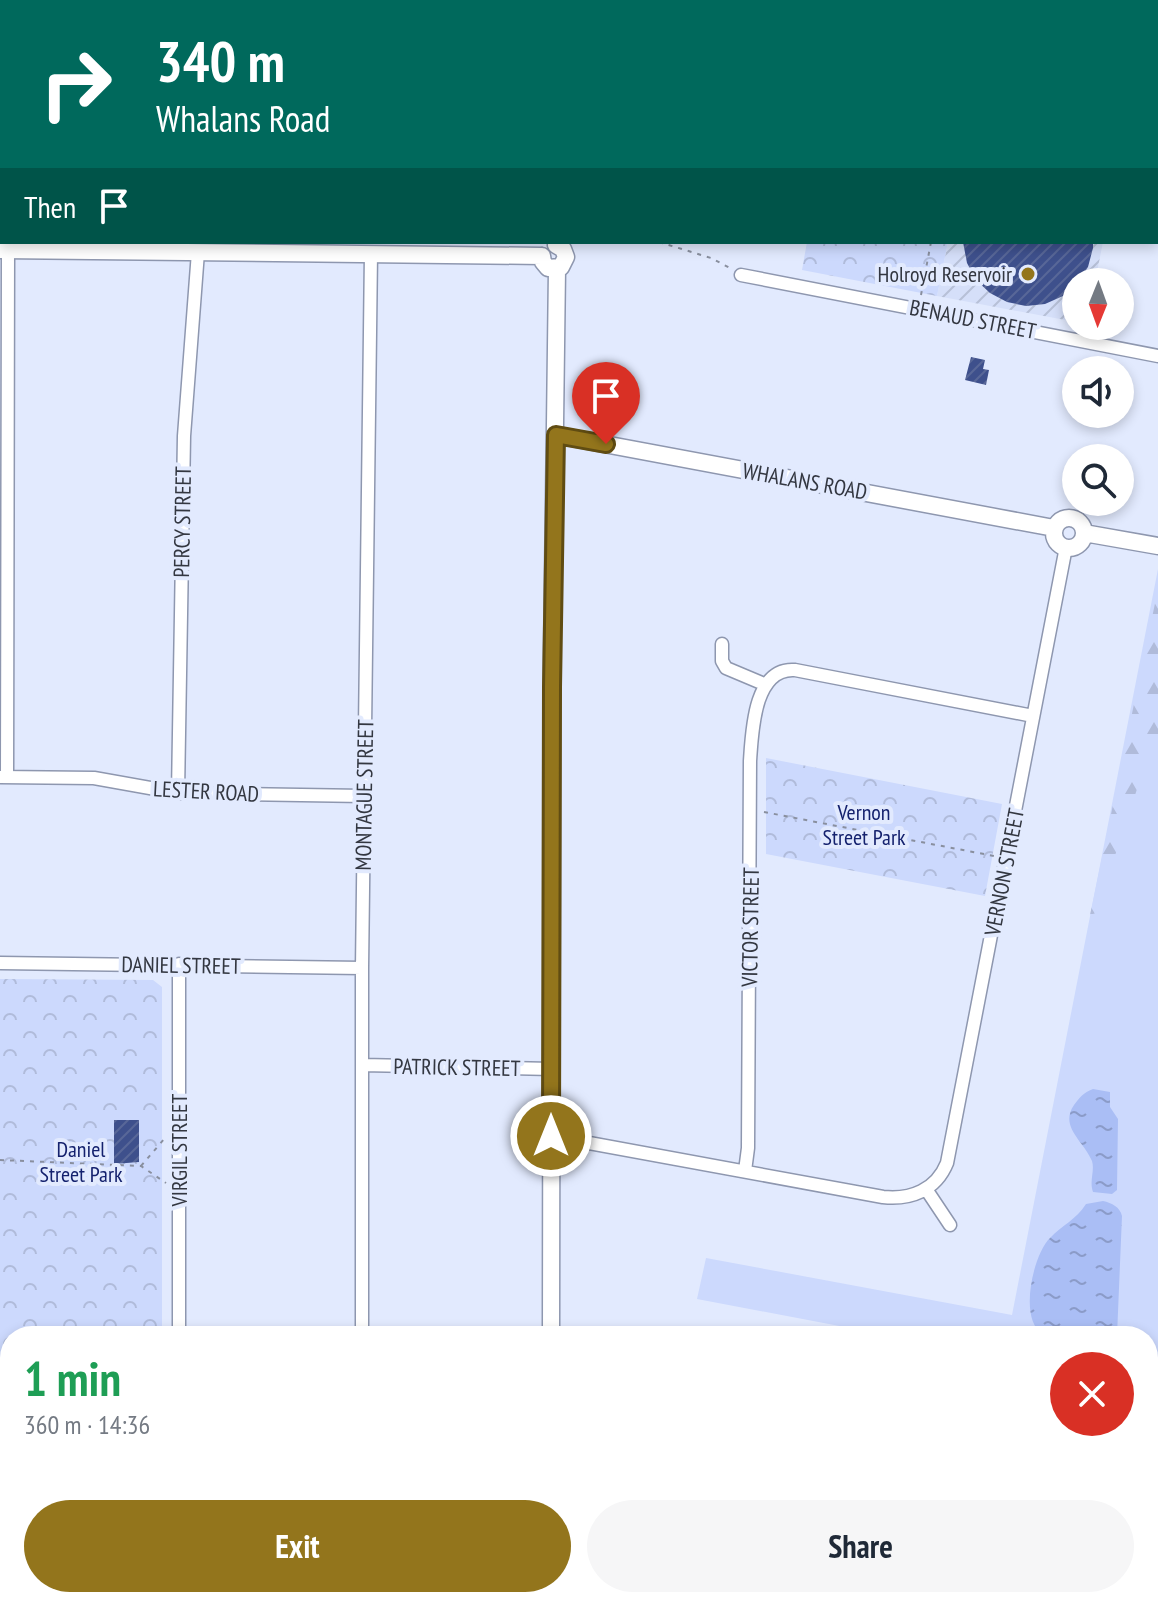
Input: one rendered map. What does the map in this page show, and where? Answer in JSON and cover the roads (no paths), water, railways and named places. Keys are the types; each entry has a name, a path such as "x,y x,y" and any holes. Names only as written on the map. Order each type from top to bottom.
{"street":[{"path":"554,244 545,248 542,256 545,266 557,269 564,265 566,257 557,244"},
{"path":"3,777 4,250 114,246 198,252 319,247 371,253 542,256"},
{"name":"PERCY STREET","path":"178,793 184,436 198,252"},
{"name":"MONTAGUE STREET","path":"362,1326 362,968 371,253"},
{"path":"551,1326 552,657 557,269"},
{"name":"BENAUD STREET","path":"741,275 1158,356"},
{"name":"WHALANS ROAD","path":"556,435 1054,528"},
{"path":"1072,518 1081,524 1084,533 1077,545 1066,547 1056,541 1054,528 1062,519 1072,518"},
{"path":"1084,533 1158,546"},
{"name":"VERNON STREET","path":"926,1189 940,1177 947,1163 1066,547"},
{"path":"722,644 722,661 726,668 764,684 777,672 795,670 1033,716"},
{"name":"VICTOR STREET","path":"745,1171 748,1148 751,753 764,684"},
{"name":"LESTER ROAD","path":"3,777 94,778 178,793 364,796"},
{"name":"DANIEL STREET","path":"0,963 362,968"},
{"name":"VIRGIL STREET","path":"179,964 179,1326"},
{"name":"PATRICK STREET","path":"362,1065 552,1069"},
{"path":"551,1136 883,1197 905,1198 926,1189 950,1225"}],"water":[{"path":"1093,1089 1110,1092 1110,1107 1118,1119 1117,1190 1112,1194 1093,1192 1092,1161 1074,1134 1069,1120 1076,1102"},
{"path":"1109,1203 1122,1216 1117,1326 1035,1326 1030,1302 1038,1258 1050,1238 1086,1204"}],"place":[{"name":"Holroyd Reservoir","path":"1028,274"}],"park label":[{"name":"Vernon Street Park","path":"864,824"},
{"name":"Daniel Street Park","path":"81,1162"}]}
